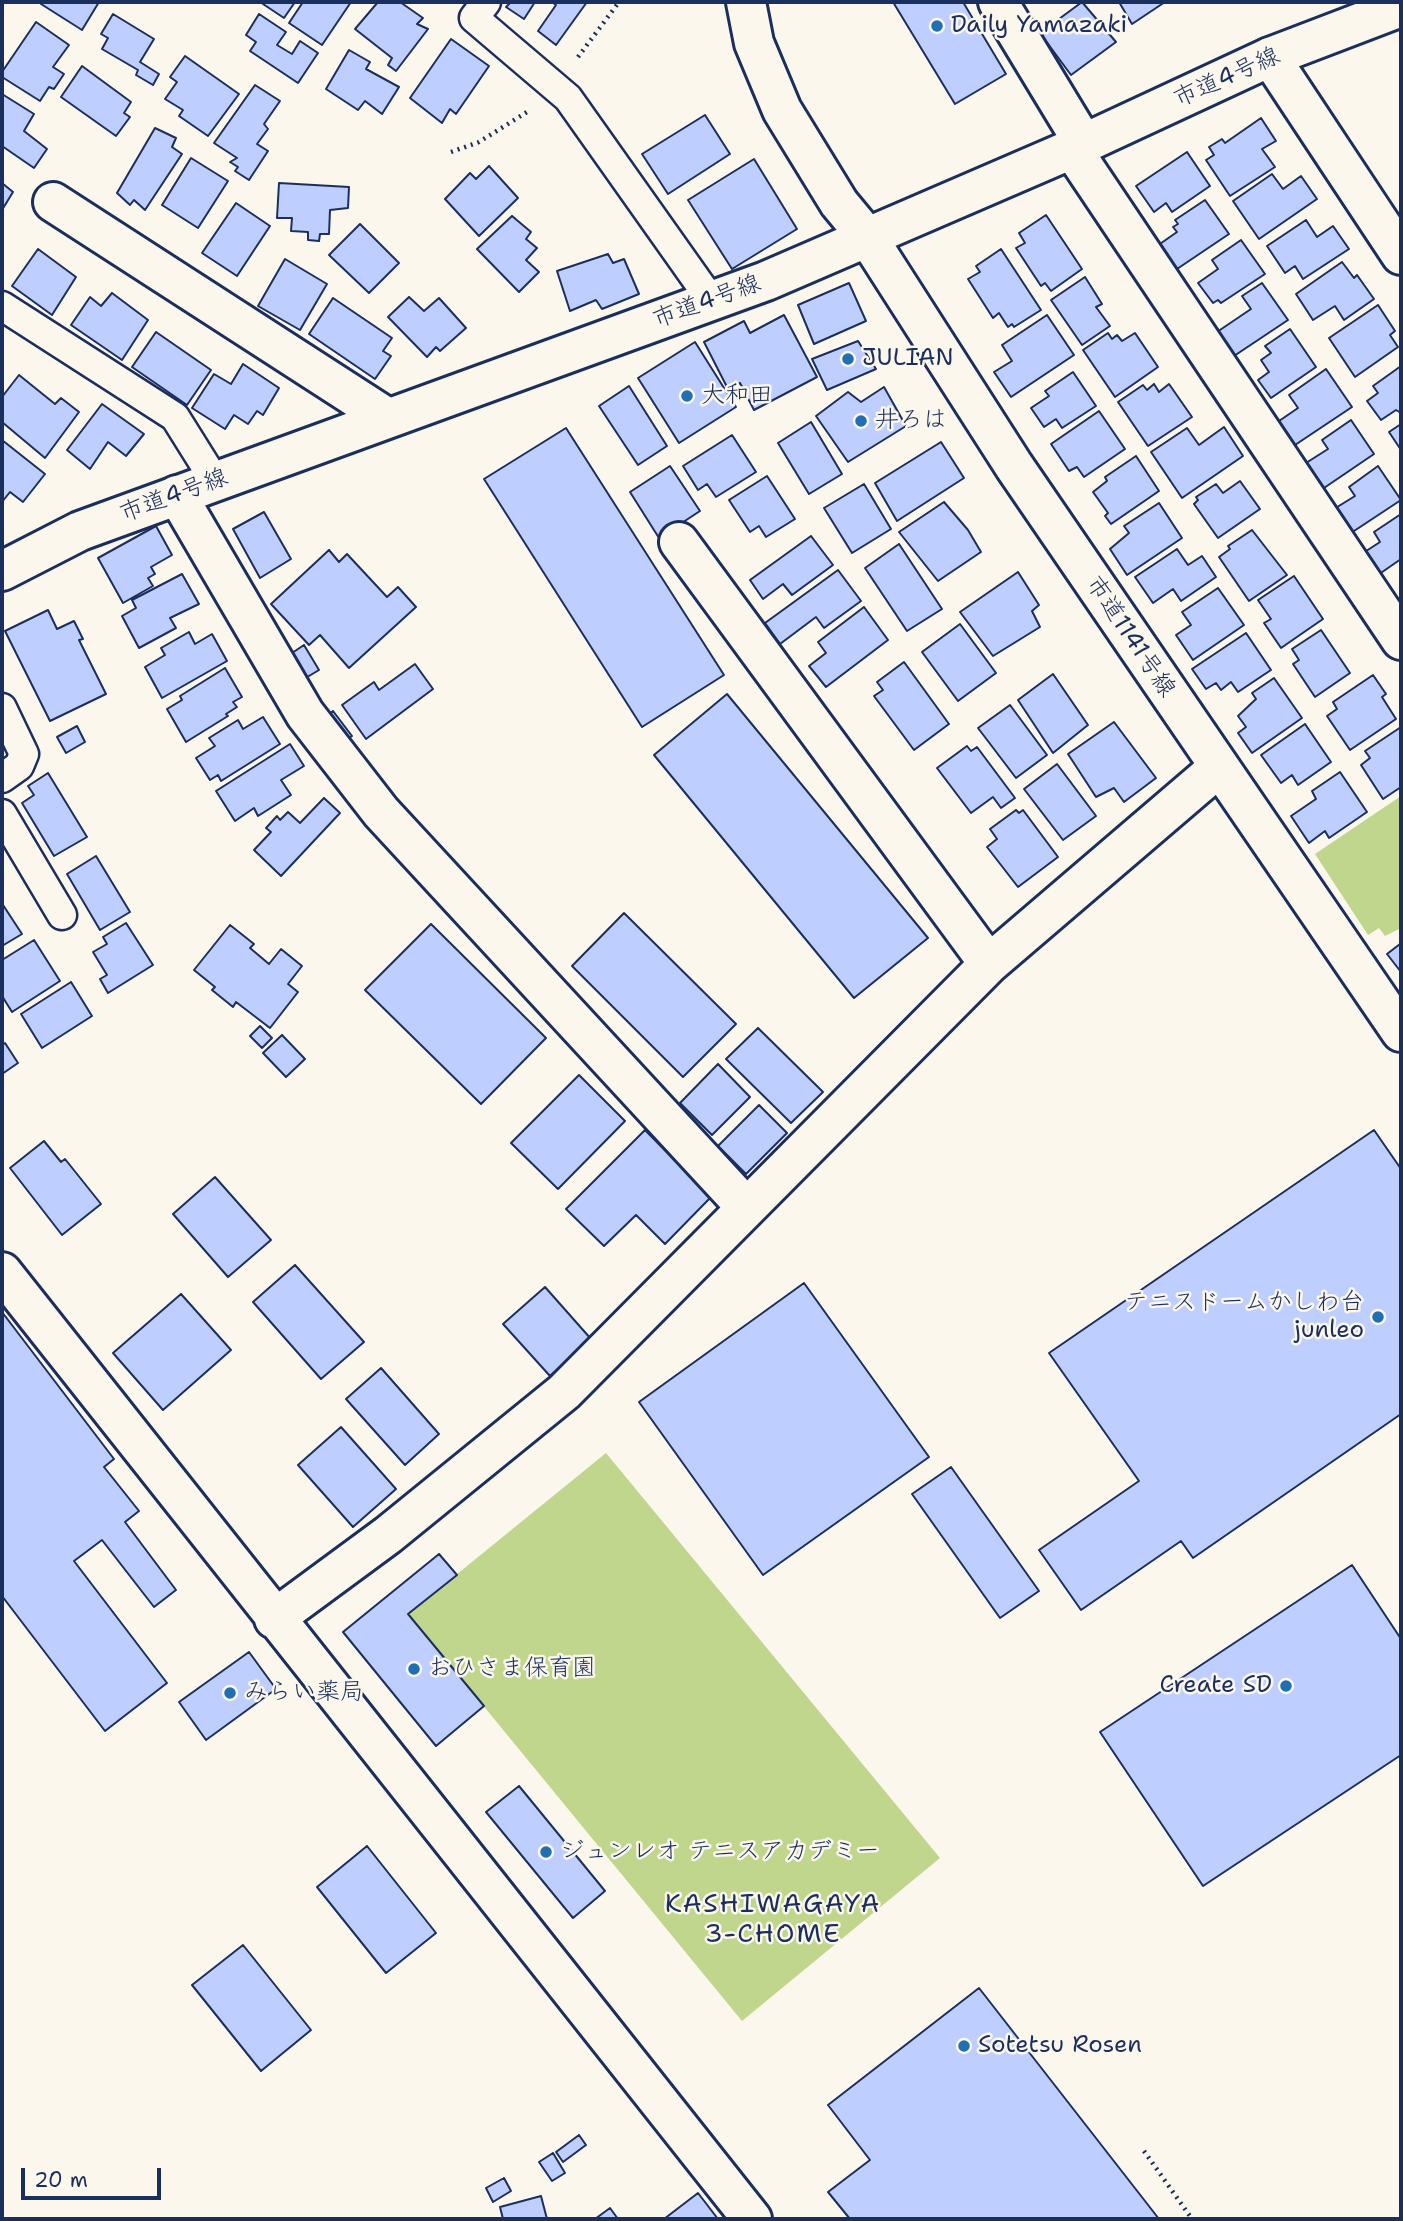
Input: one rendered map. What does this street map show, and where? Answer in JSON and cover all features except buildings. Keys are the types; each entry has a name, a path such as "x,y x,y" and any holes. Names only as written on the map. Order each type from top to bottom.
{"street":[{"name":"市道1141号線","path":"746,2 754,43 782,110 839,203 867,238 1014,466 1401,1032"},
{"path":"998,2 1078,146 1401,640"},
{"name":"市道4号線","path":"5,564 80,531 711,300 867,238 1078,146 1270,57 1401,8"},
{"path":"1270,57 1401,255"},
{"path":"53,202 386,417"},
{"path":"177,495 305,714 381,812 745,1206"},
{"path":"679,542 989,964"},
{"path":"274,1619 387,1535 564,1392 745,1206 989,964 1219,767"},
{"path":"2,1272 274,1619 752,2219"}],"lane":[{"path":"485,2 474,18 568,98 711,300"},
{"path":"2,306 175,417 215,481"},
{"path":"2,708 24,754 19,766 2,778"},
{"path":"2,814 62,915"}],"path":[{"path":"1144,2151 1192,2219"}],"green space":[{"path":"1401,796 1401,928 1385,936 1379,928 1368,935 1315,854"},
{"path":"606,1453 940,1858 742,2021 408,1614"}],"place":[{"name":"Daily Yamazaki","path":"937,26"},
{"name":"JULIAN","path":"848,359"},
{"name":"大和田","path":"687,396"},
{"name":"井ろは","path":"861,421"},
{"name":"テニスドームかしわ台 junleo","path":"1378,1317"},
{"name":"おひさま保育園","path":"414,1669"},
{"name":"Create SD","path":"1286,1686"},
{"name":"みらい薬局","path":"230,1693"},
{"name":"ジュンレオ テニスアカデミー","path":"546,1852"},
{"name":"Sotetsu Rosen","path":"964,2046"}],"district":[{"name":"KASHIWAGAYA 3-CHOME","path":"773,1920"}]}
